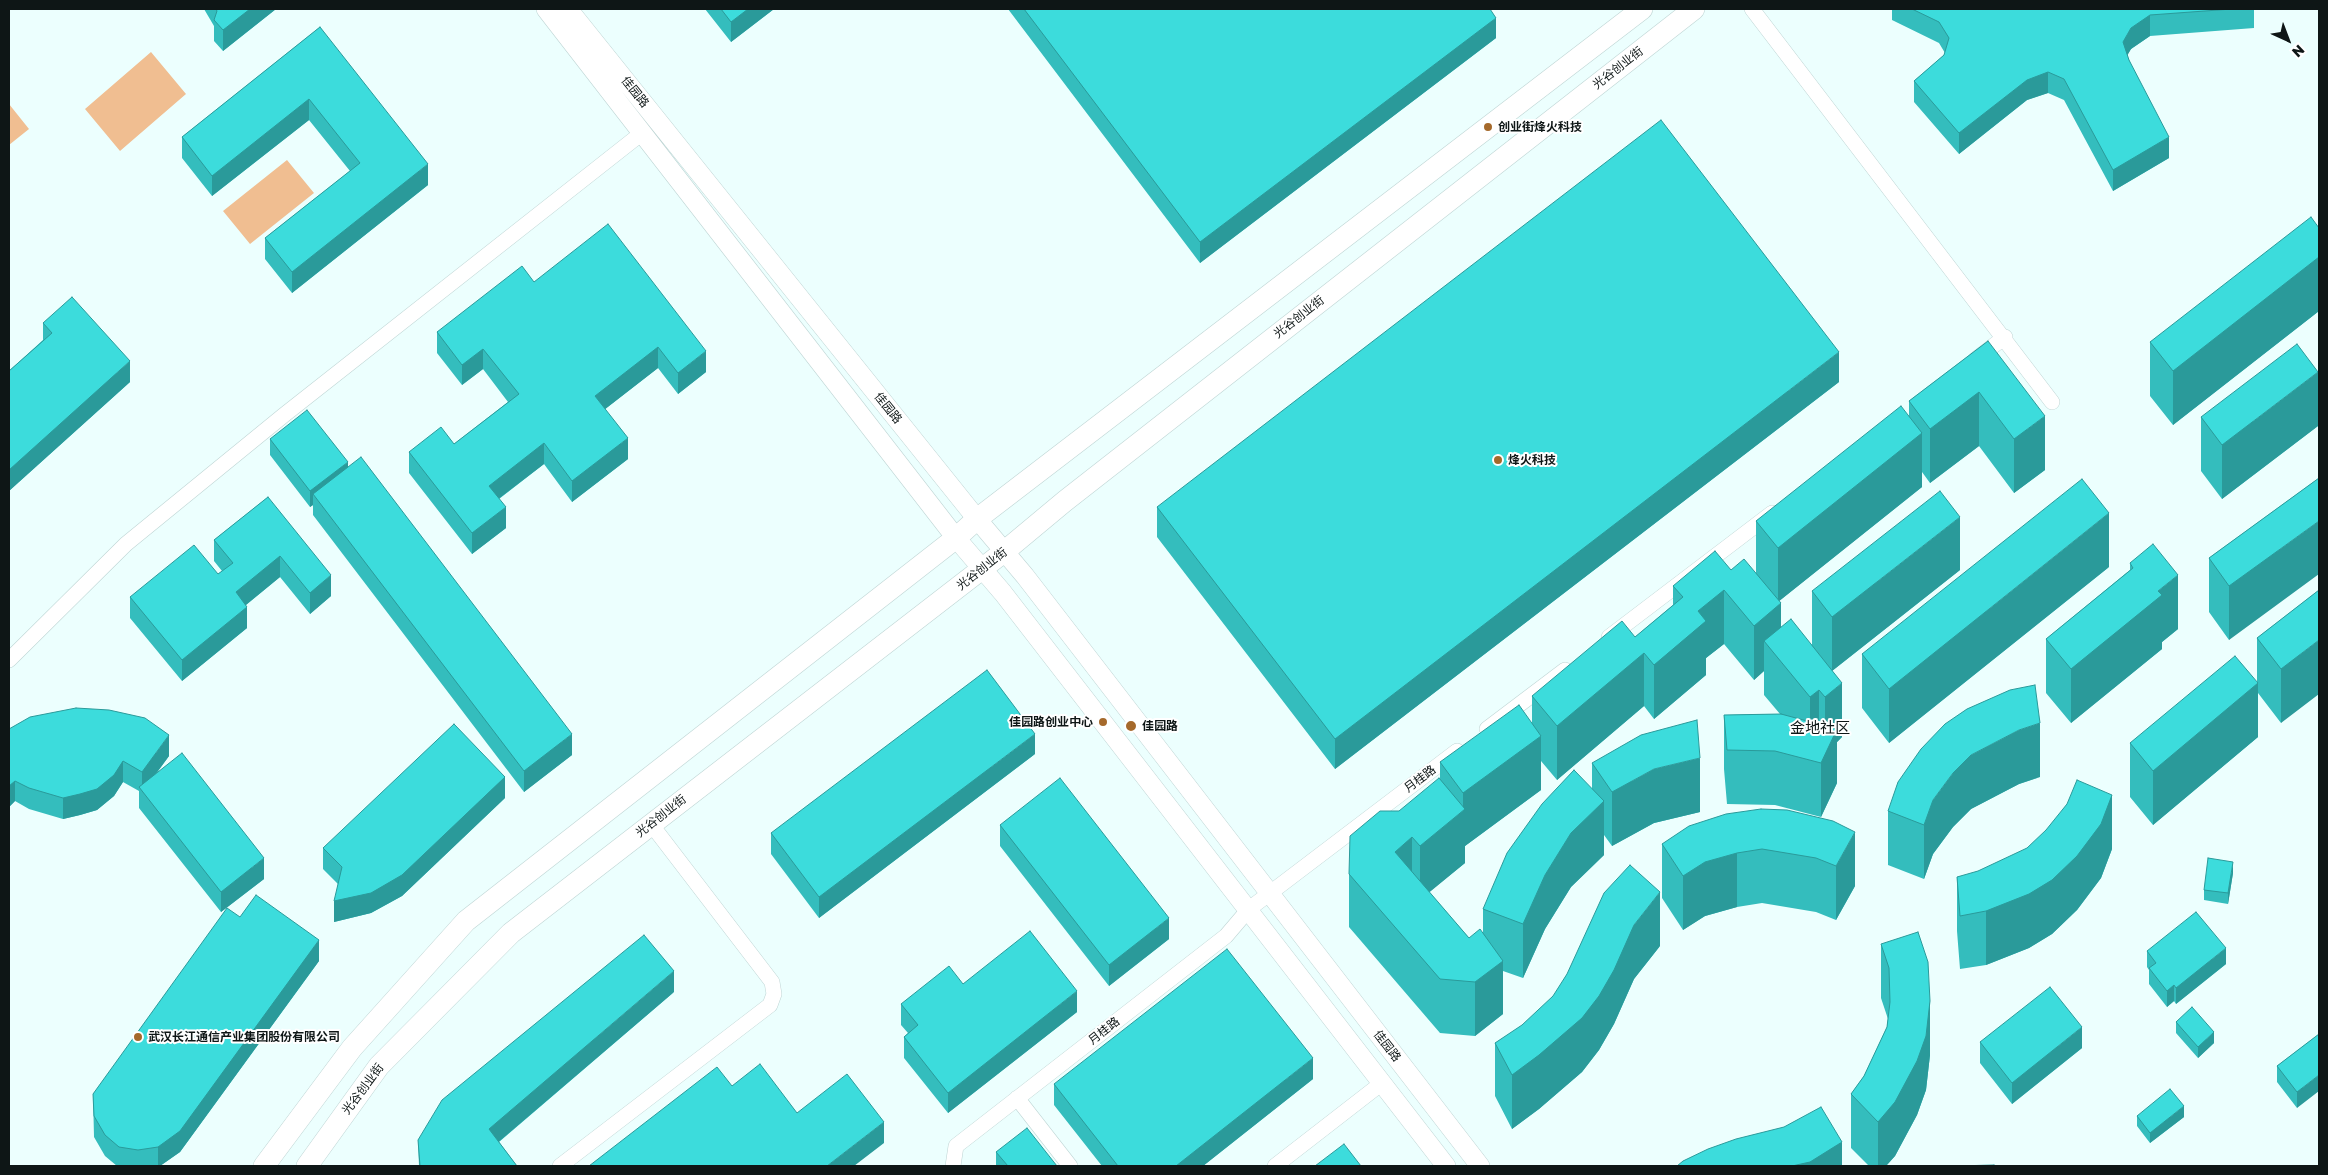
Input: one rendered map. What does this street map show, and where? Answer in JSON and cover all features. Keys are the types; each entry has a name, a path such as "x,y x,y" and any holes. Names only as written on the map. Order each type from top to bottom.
{"main road":[{"path":"264,1166 352,1048 466,921 956,538 977,519 1642,9"},
{"name":"光谷创业街","path":"307,1166 379,1066 511,933 1005,552 1065,500 1694,9"}],"street":[{"name":"佳园路","path":"546,9 981,570 1003,593 1446,1166"},
{"name":"佳园路","path":"568,9 1005,552 1480,1166"},
{"path":"1752,9 2052,402"},
{"path":"9,660 126,544 284,415 642,133"},
{"path":"1965,367 2005,338"},
{"path":"1594,648 1783,505"},
{"name":"月桂路","path":"952,1166 956,1146 1226,936 1248,909 1578,660"},
{"path":"560,1166 770,1005 774,994 772,982 651,824"},
{"path":"1275,1166 1382,1083"},
{"path":"1017,1098 1070,1166"}],"shaded area":[{"path":"151,52 186,94 120,151 85,109"},
{"path":"9,104 29,129 9,145"},
{"path":"287,160 314,193 250,244 223,211"}],"building":[{"path":"216,9 250,9 223,30 214,20"},
{"path":"721,9 748,9 731,22"},
{"path":"1024,9 1490,9 1496,18 1200,242"},
{"path":"1912,9 2232,9 2150,15 2131,28 2123,42 2129,60 2169,137 2113,170 2064,79 2048,72 2027,80 1959,133 1914,81 1944,55 1949,38 1939,22"},
{"path":"320,27 428,164 292,272 265,238 360,163 309,99 212,176 182,137"},
{"name":"烽火科技","path":"1661,120 1839,352 1335,739 1157,507"},
{"path":"2311,217 2319,228 2319,257 2173,371 2150,342"},
{"path":"608,224 706,351 678,373 658,347 595,396 628,438 572,481 544,443 489,486 506,507 472,533 409,452 441,427 454,444 519,394 483,349 462,365 437,332 522,266 534,282"},
{"path":"72,297 130,361 9,470 9,371 52,333 43,323"},
{"path":"1988,341 2045,416 2014,439 1979,392 1930,429 1909,401"},
{"path":"2297,344 2318,372 2222,445 2201,417"},
{"path":"1901,406 1922,433 1778,548 1756,521"},
{"path":"307,410 348,462 310,491 270,439"},
{"path":"361,457 572,734 524,771 313,494"},
{"path":"2319,478 2319,521 2229,586 2209,558"},
{"path":"2082,479 2109,513 1889,689 1862,654"},
{"path":"1940,491 1960,517 1832,617 1812,591"},
{"path":"268,497 331,575 310,593 280,556 236,592 247,607 182,660 130,597 194,545 218,574 233,563 214,540"},
{"path":"2153,544 2178,575 2158,591 2162,595 2071,669 2046,639 2133,568 2130,563"},
{"path":"1715,551 1731,570 1744,559 1781,603 1754,626 1724,590 1698,611 1706,621 1654,665 1644,653 1557,726 1532,696 1622,621 1635,637 1683,597 1673,586"},
{"path":"2319,590 2319,640 2281,669 2257,638"},
{"path":"1791,619 1842,683 1825,697 1819,690 1810,697 1764,641"},
{"path":"2235,656 2258,683 2153,771 2130,743"},
{"path":"987,670 1035,734 819,897 771,833"},
{"path":"2035,685 2040,723 2019,730 1971,755 1953,773 1933,800 1924,825 1888,811 1898,782 1921,749 1945,724 1967,709 2010,690"},
{"path":"1519,705 1541,736 1463,793 1440,762"},
{"path":"76,708 109,710 145,718 169,735 142,772 123,761 114,775 97,789 63,798 29,788 15,781 9,786 9,729 30,717"},
{"path":"1781,714 1837,729 1821,763 1775,751 1727,750 1724,715"},
{"path":"1697,720 1700,758 1654,769 1612,792 1592,763 1641,735"},
{"path":"454,724 505,777 402,875 371,893 334,901 342,867 323,848"},
{"path":"182,753 264,858 221,892 139,787"},
{"path":"1574,770 1604,801 1571,833 1545,875 1523,924 1483,909 1507,853 1542,804"},
{"path":"1060,778 1169,918 1109,965 1000,825"},
{"path":"1439,778 1465,809 1420,846 1412,837 1395,852 1469,938 1480,929 1503,961 1475,982 1440,979 1349,874 1350,836 1380,811 1399,811"},
{"path":"2077,780 2112,795 2101,824 2077,856 2052,880 2029,894 1986,911 1960,916 1957,877 1978,871 2027,848 2046,830 2067,804"},
{"path":"1761,809 1787,810 1833,821 1855,832 1836,866 1816,858 1762,849 1737,853 1705,862 1683,876 1662,844 1689,826 1726,814"},
{"path":"2208,858 2233,862 2228,893 2204,890"},
{"path":"1630,865 1660,892 1634,925 1614,970 1599,996 1582,1018 1539,1055 1512,1075 1495,1043 1522,1025 1553,996 1567,974 1604,893"},
{"path":"256,895 319,940 180,1131 158,1147 138,1150 119,1147 105,1135 94,1116 93,1094 227,908 240,917"},
{"path":"2196,912 2226,948 2176,988 2174,985 2167,991 2149,968 2156,963 2147,951"},
{"path":"1030,931 1077,991 948,1093 904,1037 918,1025 901,1004 949,966 963,984"},
{"path":"1918,932 1928,962 1930,1001 1926,1036 1917,1061 1895,1102 1878,1122 1851,1094 1864,1076 1887,1027 1890,1002 1889,968 1881,944"},
{"path":"644,935 674,971 489,1129 517,1166 420,1166 418,1140 442,1100"},
{"path":"1227,949 1313,1058 1176,1166 1118,1166 1054,1084"},
{"path":"2050,987 2082,1027 2012,1083 1980,1042"},
{"path":"2192,1007 2214,1032 2198,1047 2176,1022"},
{"path":"2319,1034 2319,1075 2297,1092 2277,1066"},
{"path":"760,1064 797,1113 847,1074 884,1122 827,1166 589,1166 717,1067 732,1086"},
{"path":"2170,1089 2184,1106 2150,1133 2137,1116"},
{"path":"1821,1107 1842,1142 1810,1162 1792,1166 1677,1166 1708,1149 1736,1139 1784,1127"},
{"path":"1027,1128 1057,1166 1008,1166 996,1152"},
{"path":"1344,1144 1361,1166 1315,1166"},
{"path":"1994,1165 1994,1166 1956,1166"}],"place":[{"name":"创业街烽火科技","path":"1488,127"},
{"name":"烽火科技","path":"1498,460"},
{"name":"佳园路创业中心","path":"1103,722"},
{"name":"佳园路","path":"1131,726"},
{"name":"武汉长江通信产业集团股份有限公司","path":"138,1037"}],"district":[{"name":"金地社区","path":"1820,728"}]}
